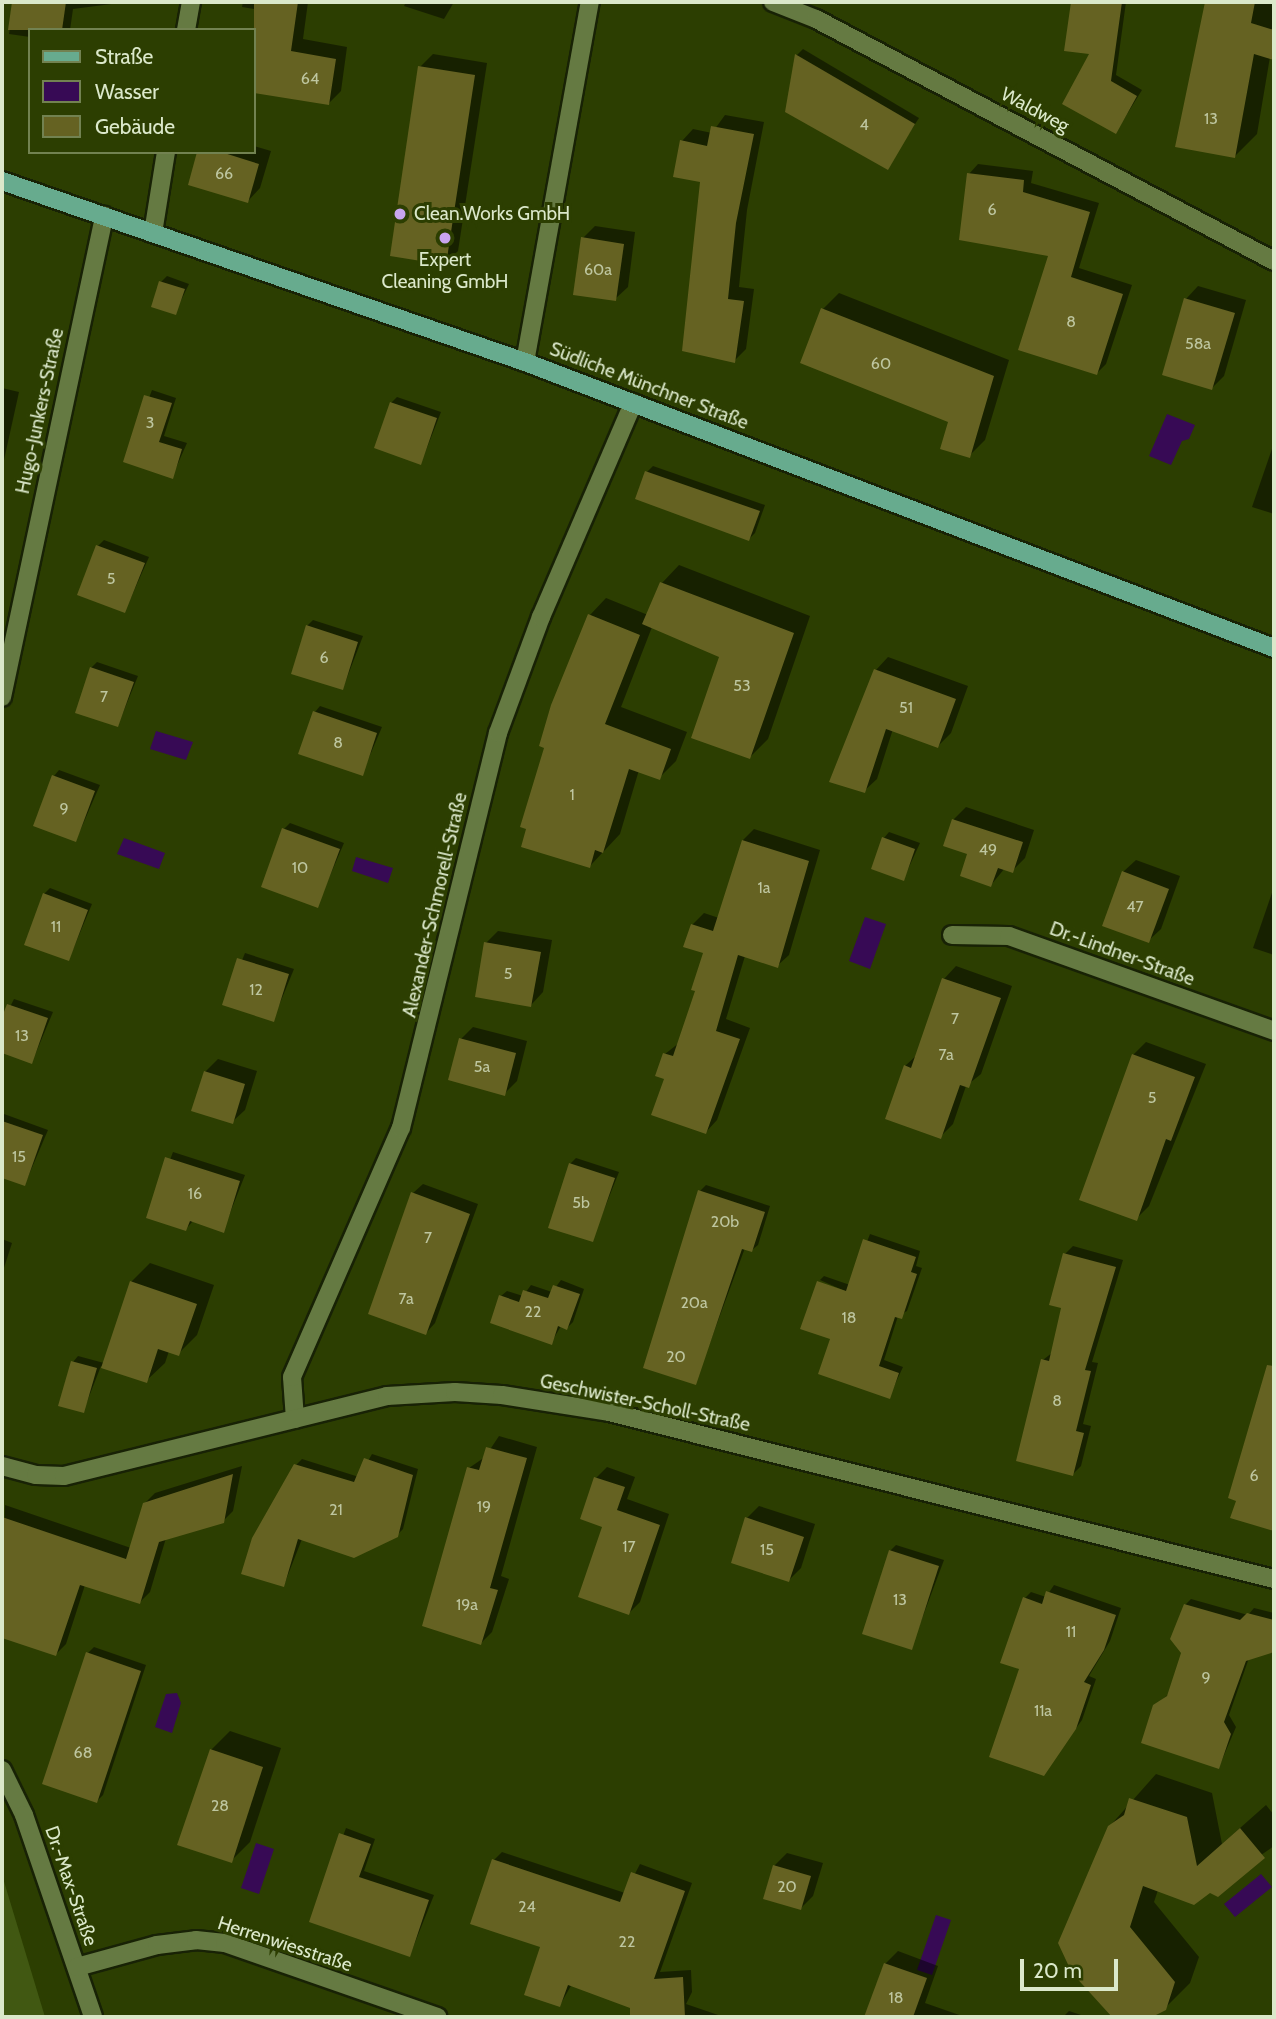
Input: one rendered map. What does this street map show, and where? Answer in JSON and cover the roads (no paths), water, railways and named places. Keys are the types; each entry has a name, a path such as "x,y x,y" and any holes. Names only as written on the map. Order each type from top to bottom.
{"main road":[{"name":"Südliche Münchner Straße","path":"2,181 525,362 1274,648"}],"street":[{"path":"186,28 191,2"},
{"path":"525,362 590,2"},
{"name":"Waldweg","path":"773,2 816,19 1274,261"},
{"path":"153,233 166,154"},
{"name":"Hugo-Junkers-Straße","path":"2,697 104,216"},
{"name":"Alexander-Schmorell-Straße","path":"295,1419 292,1377 401,1128 498,733 541,617 633,403"},
{"name":"Dr.-Lindner-Straße","path":"952,935 1009,936 1274,1031"},
{"name":"Geschwister-Scholl-Straße","path":"2,1466 36,1475 64,1476 387,1396 455,1392 570,1404 1274,1579"},
{"name":"Dr.-Max-Straße","path":"2,1770 24,1815 93,2017"},
{"name":"Herrenwiesstraße","path":"77,1967 158,1945 196,1940 225,1943 437,2017"}],"water":[{"path":"1167,414 1195,425 1189,439 1182,441 1171,465 1149,456"},
{"path":"156,731 193,742 186,760 150,749"},
{"path":"124,838 165,853 159,869 117,854"},
{"path":"356,857 393,868 388,883 352,871"},
{"path":"865,917 886,924 870,969 849,961"},
{"path":"177,1693 181,1703 172,1733 155,1727 166,1694"},
{"path":"256,1843 274,1849 259,1894 241,1888"},
{"path":"1261,1874 1272,1887 1235,1917 1224,1904"},
{"path":"936,1915 951,1920 932,1975 917,1970"}],"place":[{"name":"Clean.Works GmbH","path":"400,214"},
{"name":"Expert Cleaning GmbH","path":"445,238"}]}
